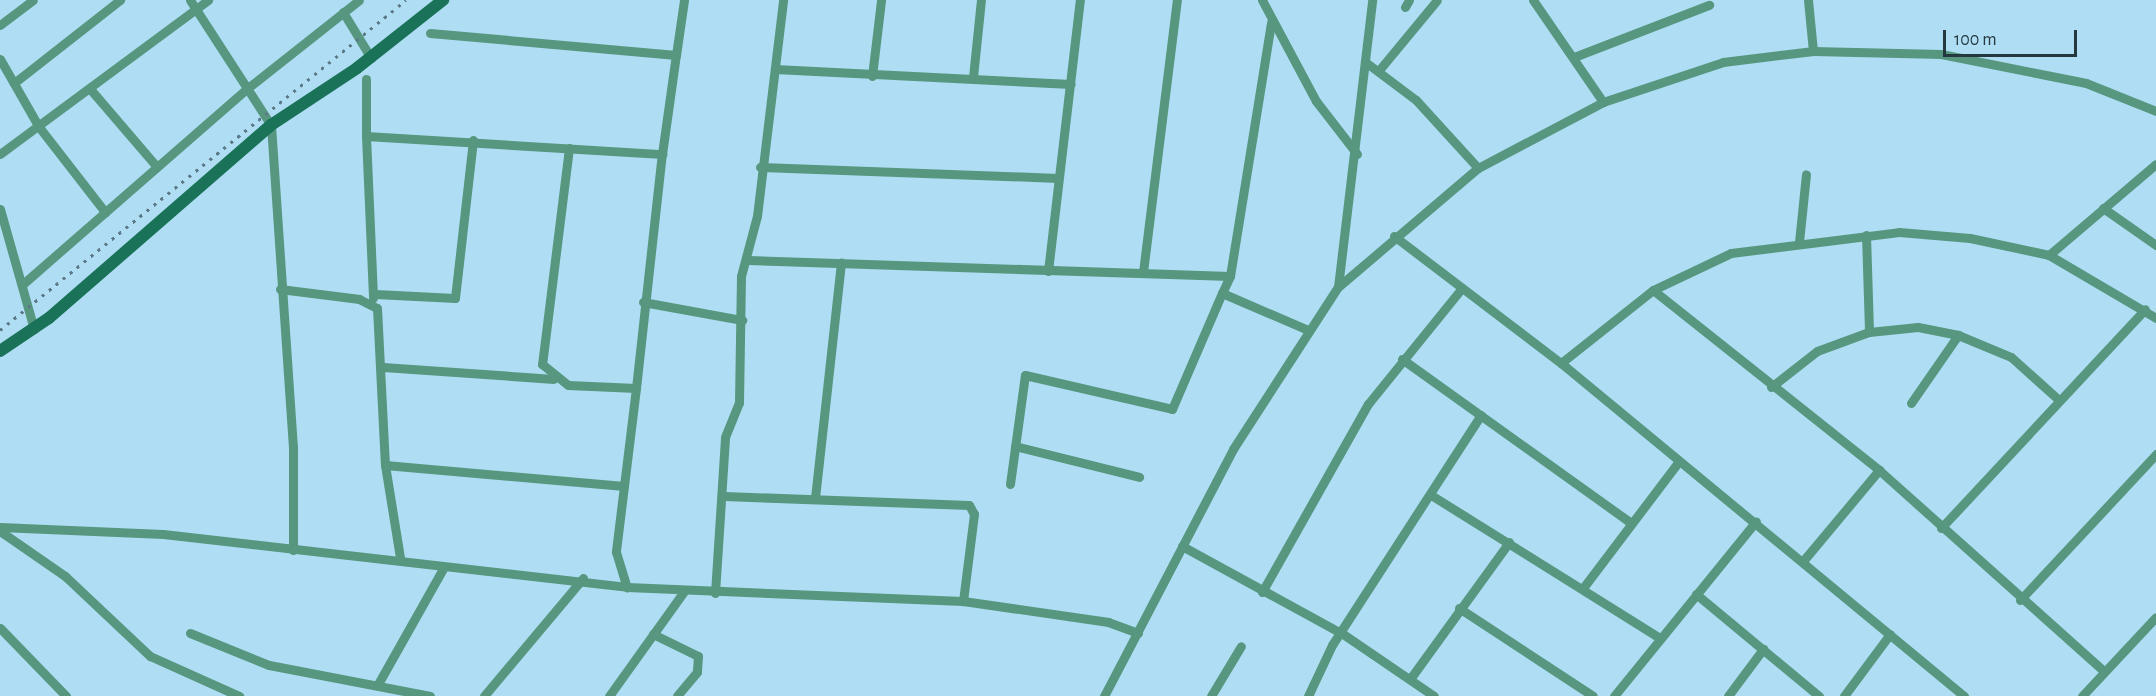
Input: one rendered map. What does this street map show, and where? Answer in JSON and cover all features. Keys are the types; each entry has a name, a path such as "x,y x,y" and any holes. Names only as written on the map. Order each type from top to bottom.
{"main road":[{"path":"0,351 34,329 271,125 371,58 443,0"}],"street":[{"path":"14,83 120,0"},
{"path":"190,0 249,87 271,125 280,289 293,446 293,550"},
{"path":"0,154 91,90 208,0"},
{"path":"24,283 249,87 359,0"},
{"path":"627,587 616,552 636,388 643,302 684,0"},
{"path":"715,592 724,496 725,437 739,403 741,276 748,260 783,0"},
{"path":"872,75 881,0"},
{"path":"973,77 981,0"},
{"path":"1048,271 1080,0"},
{"path":"1143,272 1177,0"},
{"path":"1262,0 1271,22 1316,101 1357,154"},
{"path":"1338,287 1368,64 1372,0"},
{"path":"1380,69 1437,0"},
{"path":"1533,0 1603,102"},
{"path":"1808,0 1814,51"},
{"path":"0,25 29,1"},
{"path":"1574,57 1709,5"},
{"path":"343,12 371,58"},
{"path":"1010,484 1025,375 1172,409 1230,276 1271,22"},
{"path":"430,33 676,55"},
{"path":"1104,696 1233,449 1338,287 1394,236 1478,168 1603,102 1723,62 1814,51 1941,54 2086,83 2156,111"},
{"path":"0,59 39,127 105,212"},
{"path":"1368,64 1380,69 1478,168"},
{"path":"775,69 872,75 973,77 1071,84"},
{"path":"366,80 373,298 380,316 385,465 400,558"},
{"path":"91,90 157,167"},
{"path":"366,136 473,140 663,154"},
{"path":"280,289 373,298 455,298 473,140"},
{"path":"569,148 542,354 545,371 554,379 568,385 636,388"},
{"path":"2049,255 2156,164"},
{"path":"760,167 1058,178"},
{"path":"1799,242 1806,174"},
{"path":"2103,208 2156,245"},
{"path":"0,209 24,283 34,329"},
{"path":"1866,235 1869,332"},
{"path":"1562,363 1653,290 1731,253 1799,242 1866,235 1970,238 2049,255 2145,309 2156,318"},
{"path":"1394,236 1461,289 1562,363 1679,461 1756,521 1960,695"},
{"path":"748,260 1230,276"},
{"path":"815,498 841,262"},
{"path":"1262,592 1368,404 1402,359 1461,289"},
{"path":"1653,290 1771,387 1879,470 2020,600 2104,671"},
{"path":"1222,293 1308,330"},
{"path":"643,302 742,320"},
{"path":"1941,528 2145,309"},
{"path":"1771,387 1817,351 1869,332 1918,327 1958,335 2011,357 2059,400"},
{"path":"1911,403 1958,335"},
{"path":"1402,359 1630,522"},
{"path":"383,367 554,379"},
{"path":"1308,696 1343,634 1481,415"},
{"path":"1015,446 1139,477"},
{"path":"2020,600 2156,454"},
{"path":"1583,588 1630,522 1679,461"},
{"path":"385,465 624,486"},
{"path":"1803,561 1879,470"},
{"path":"1431,495 1660,638"},
{"path":"724,496 969,505 974,514 963,601"},
{"path":"1614,696 1756,521"},
{"path":"0,529 56,525 293,550 400,558 444,567 583,578 627,587 963,601 1108,622 1138,633"},
{"path":"0,529 65,576 150,656 239,696"},
{"path":"1410,679 1459,608 1509,542"},
{"path":"1182,546 1262,592 1343,634 1434,696"},
{"path":"378,684 444,567"},
{"path":"484,696 583,578"},
{"path":"609,696 685,590"},
{"path":"1696,594 1819,696"},
{"path":"1459,608 1593,696"},
{"path":"2082,696 2156,617"},
{"path":"0,628 66,696"},
{"path":"190,633 269,665 378,684 430,696"},
{"path":"653,634 698,656 697,672 677,696"},
{"path":"1844,696 1890,634"},
{"path":"1210,696 1241,646"},
{"path":"1728,696 1763,649"}],"railway":[{"path":"0,330 406,0"}]}
